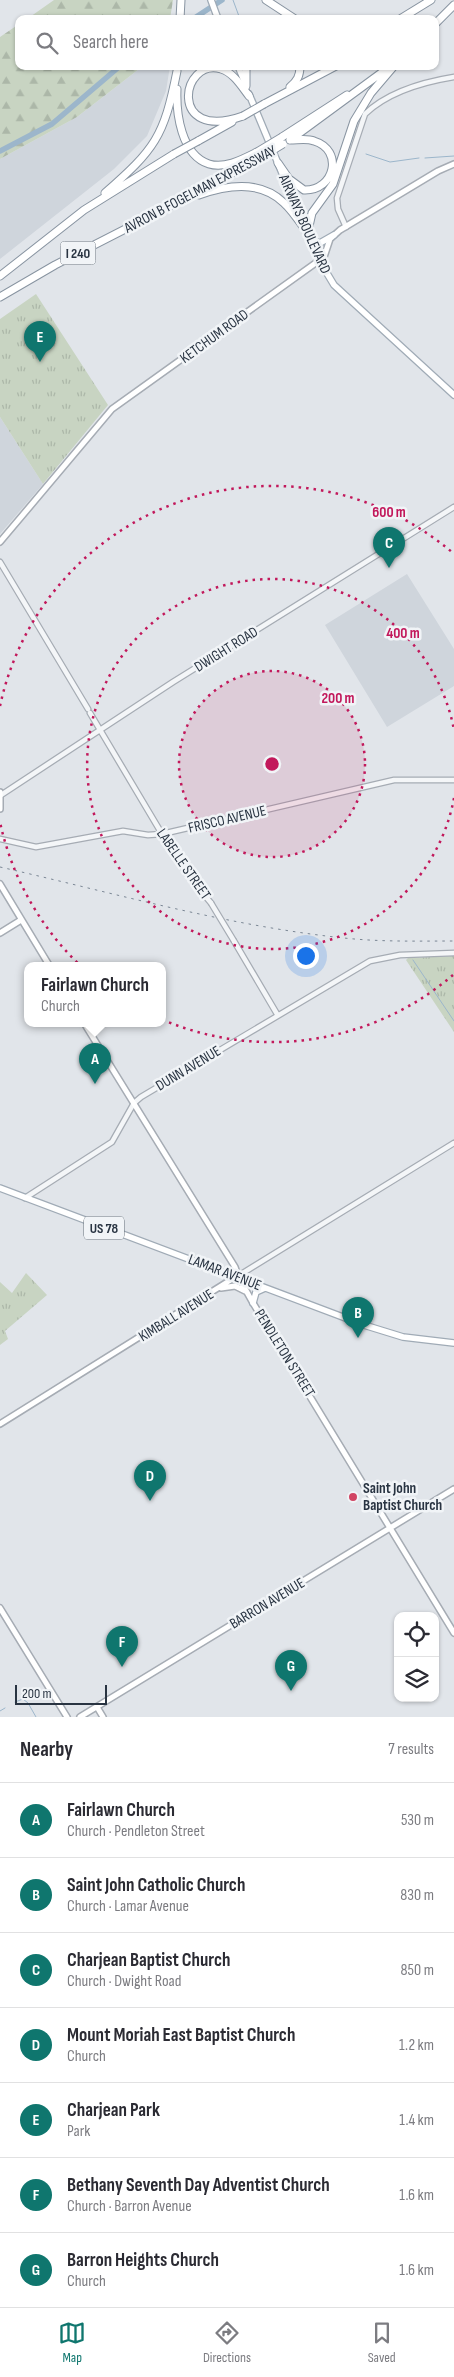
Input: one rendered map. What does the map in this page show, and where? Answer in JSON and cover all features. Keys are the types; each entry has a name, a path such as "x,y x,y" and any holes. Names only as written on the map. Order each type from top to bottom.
{"highway":[{"path":"180,15 181,0"},
{"path":"266,0 288,15"},
{"path":"407,15 431,0"},
{"path":"414,15 431,0"},
{"path":"439,20 454,5"},
{"path":"177,70 177,111 180,124 186,144 199,158 209,164 226,165 258,155"},
{"path":"84,210 132,170 149,151 165,122 177,70"},
{"path":"208,70 197,74 189,88 188,95 192,109 206,121 226,122 243,116"},
{"path":"224,70 230,73 249,96"},
{"path":"246,70 246,86"},
{"path":"274,99 295,83 300,70"},
{"name":"I 240","path":"0,276 84,210 174,154 328,70"},
{"name":"AVRON B FOGELMAN EXPRESSWAY","path":"0,297 55,265 182,200 283,140 290,140 385,70"},
{"path":"307,235 312,213 333,184 354,121 371,92 390,70"},
{"path":"283,140 376,77"},
{"path":"278,163 289,179 304,190 319,188 328,179 333,168 332,157 326,148 312,140 290,140"},
{"path":"182,200 230,186 260,189 285,203 307,235"}],"main road":[{"path":"211,0 217,15"},
{"name":"AIRWAYS BOULEVARD","path":"240,70 307,235 329,278 342,293 454,395"},
{"name":"KETCHUM ROAD","path":"0,542 112,409 324,257 330,239 346,226 438,171 454,164"},
{"path":"307,235 316,243 320,243 334,235"},
{"path":"0,794 0,809"},
{"path":"0,884 47,962"},
{"path":"0,933 21,920"},
{"name":"PENDLETON STREET","path":"86,1027 235,1267 238,1276 254,1303 454,1633"},
{"name":"LAMAR AVENUE","path":"0,1188 380,1330 403,1337 454,1343"},
{"name":"KIMBALL AVENUE","path":"0,1424 238,1276"},
{"path":"218,1289 238,1286 249,1294"},
{"path":"254,1303 256,1292 265,1288"},
{"name":"BARRON AVENUE","path":"80,1717 454,1489"},
{"path":"0,1608 68,1717"},
{"path":"97,1707 103,1717"}],"street":[{"path":"346,226 338,210 337,198 365,114 375,104 410,88 432,81 454,78"},
{"name":"DWIGHT ROAD","path":"0,794 100,729 454,507"},
{"name":"LABELLE STREET","path":"0,562 162,834 187,874 211,903 277,1014"},
{"name":"FRISCO AVENUE","path":"0,839 36,847 123,831 162,834 394,780 454,780"},
{"name":"DUNN AVENUE","path":"25,1198 112,1142 134,1103 277,1014 370,961 400,955 454,953"},
{"name":"KIMBALL AVENUE","path":"238,1276 454,1143"}],"shaded area":[{"path":"138,70 169,70 166,91 147,136 114,169 0,259 0,159 77,117"},
{"path":"0,417 43,484 0,534"},
{"path":"407,574 454,649 454,686 387,727 325,625"}],"green space":[{"path":"54,0 173,0 171,15 33,15"},
{"path":"15,27 15,70 138,70 77,117 0,159 0,37"},
{"path":"36,294 108,405 43,484 0,417 0,319"},
{"path":"454,956 454,1032 406,960 408,958"},
{"path":"26,1273 47,1295 5,1331 8,1339 0,1345 0,1282 12,1293"}],"waterway":[{"path":"199,15 222,0"},
{"path":"233,0 239,15"},
{"path":"0,151 52,124 115,70"},
{"path":"366,154 390,162 419,158"},
{"path":"425,158 454,156"},
{"path":"413,960 454,1021"},
{"path":"15,1702 23,1699 28,1703 36,1717"},
{"path":"0,1711 5,1708"}],"railway":[{"path":"0,867 171,908 257,926 344,938 454,941"}],"place":[{"name":"Charjean Park","path":"40,362"},
{"name":"Charjean Baptist Church","path":"389,568"},
{"name":"Fairlawn Church","path":"95,1084"},
{"name":"Saint John Catholic Church","path":"358,1338"},
{"name":"Saint John Baptist Church","path":"353,1497"},
{"name":"Mount Moriah East Baptist Church","path":"150,1501"},
{"name":"Bethany Seventh Day Adventist Church","path":"122,1667"},
{"name":"Barron Heights Church","path":"291,1691"}]}
